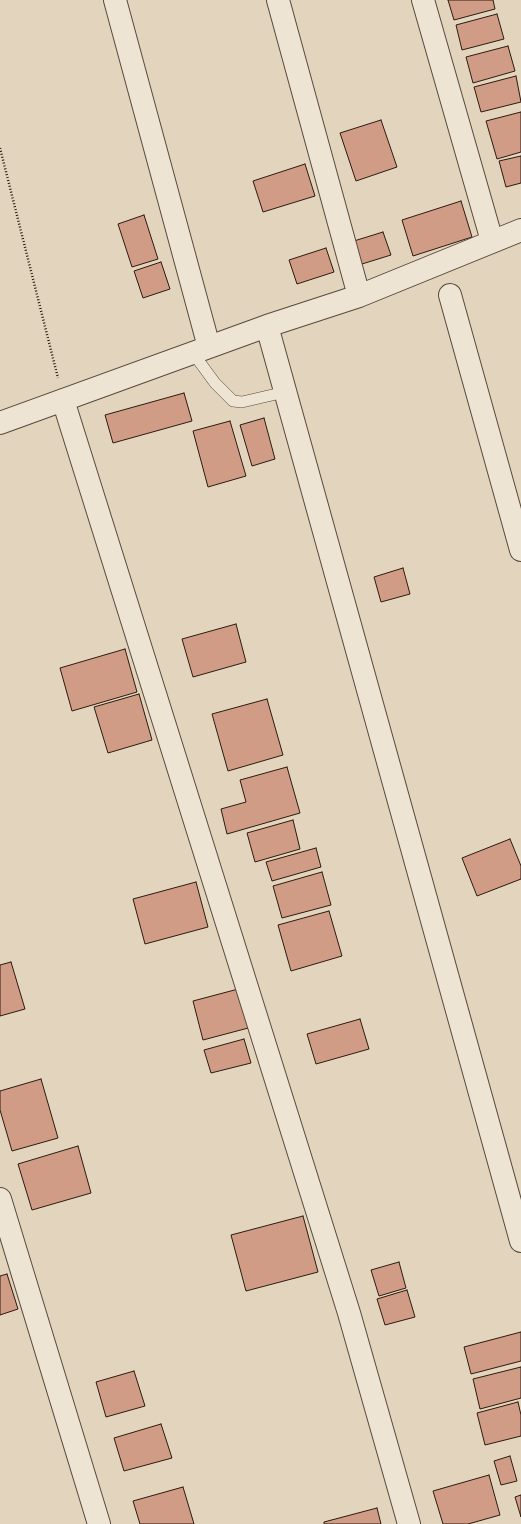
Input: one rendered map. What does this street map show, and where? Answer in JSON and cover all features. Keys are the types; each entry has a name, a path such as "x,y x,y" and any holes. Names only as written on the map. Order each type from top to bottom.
{"street":[{"path":"115,0 201,350"},
{"path":"278,0 359,296"},
{"path":"422,0 492,241"},
{"path":"0,422 267,326 359,296 521,230"},
{"path":"450,295 521,550"},
{"path":"267,326 521,1241"},
{"path":"63,400 346,1305 409,1524"},
{"path":"0,1199 99,1524"}],"lane":[{"path":"201,350 215,383 233,401 242,402 285,392"}],"path":[{"path":"0,148 63,400"}],"building":[{"path":"448,0 493,0 495,9 454,20"},
{"path":"497,14 504,39 462,50 456,25"},
{"path":"508,46 515,71 473,83 466,57"},
{"path":"516,76 521,102 481,112 474,87"},
{"path":"521,112 521,152 497,159 486,121"},
{"path":"381,120 397,167 356,181 340,133"},
{"path":"521,156 521,183 506,187 499,161"},
{"path":"305,164 315,196 263,212 253,181"},
{"path":"461,201 472,237 413,256 402,220"},
{"path":"144,215 158,259 132,267 118,224"},
{"path":"383,232 391,255 362,264 354,241"},
{"path":"326,248 334,272 297,284 289,260"},
{"path":"161,262 170,289 143,298 134,271"},
{"path":"184,393 192,421 113,443 105,415"},
{"path":"264,418 275,459 252,466 240,425"},
{"path":"230,421 246,476 208,487 193,431"},
{"path":"403,568 410,594 381,602 374,577"},
{"path":"236,624 246,662 193,677 182,639"},
{"path":"125,649 137,692 72,711 60,668"},
{"path":"139,694 152,740 108,753 94,707"},
{"path":"267,699 283,755 228,771 212,714"},
{"path":"287,767 300,813 227,834 221,809 246,802 240,780"},
{"path":"293,820 300,849 255,862 247,833"},
{"path":"510,839 521,866 521,879 477,896 462,858"},
{"path":"316,848 321,867 272,881 266,862"},
{"path":"322,872 331,905 282,918 273,886"},
{"path":"196,882 208,927 145,944 133,899"},
{"path":"329,911 342,956 291,971 278,925"},
{"path":"11,962 25,1009 0,1016 0,965"},
{"path":"242,988 252,1027 203,1040 193,1001"},
{"path":"360,1019 369,1049 316,1064 307,1034"},
{"path":"244,1039 251,1063 211,1073 204,1050"},
{"path":"41,1079 58,1138 12,1151 0,1110 0,1091"},
{"path":"78,1146 91,1193 32,1210 18,1164"},
{"path":"303,1216 318,1272 246,1291 231,1235"},
{"path":"399,1262 406,1288 379,1296 371,1270"},
{"path":"7,1274 18,1309 0,1315 0,1276"},
{"path":"407,1290 415,1317 385,1325 377,1299"},
{"path":"521,1332 521,1361 471,1374 464,1347"},
{"path":"521,1367 521,1398 480,1409 473,1379"},
{"path":"134,1371 145,1406 106,1417 96,1382"},
{"path":"518,1402 521,1415 521,1436 485,1445 477,1413"},
{"path":"161,1424 172,1458 124,1471 114,1438"},
{"path":"510,1456 517,1481 501,1485 494,1461"},
{"path":"489,1475 500,1515 468,1524 443,1524 433,1491"},
{"path":"183,1487 194,1524 140,1524 133,1501"},
{"path":"521,1495 521,1517 515,1497"},
{"path":"377,1508 381,1524 324,1524 324,1522"}]}
